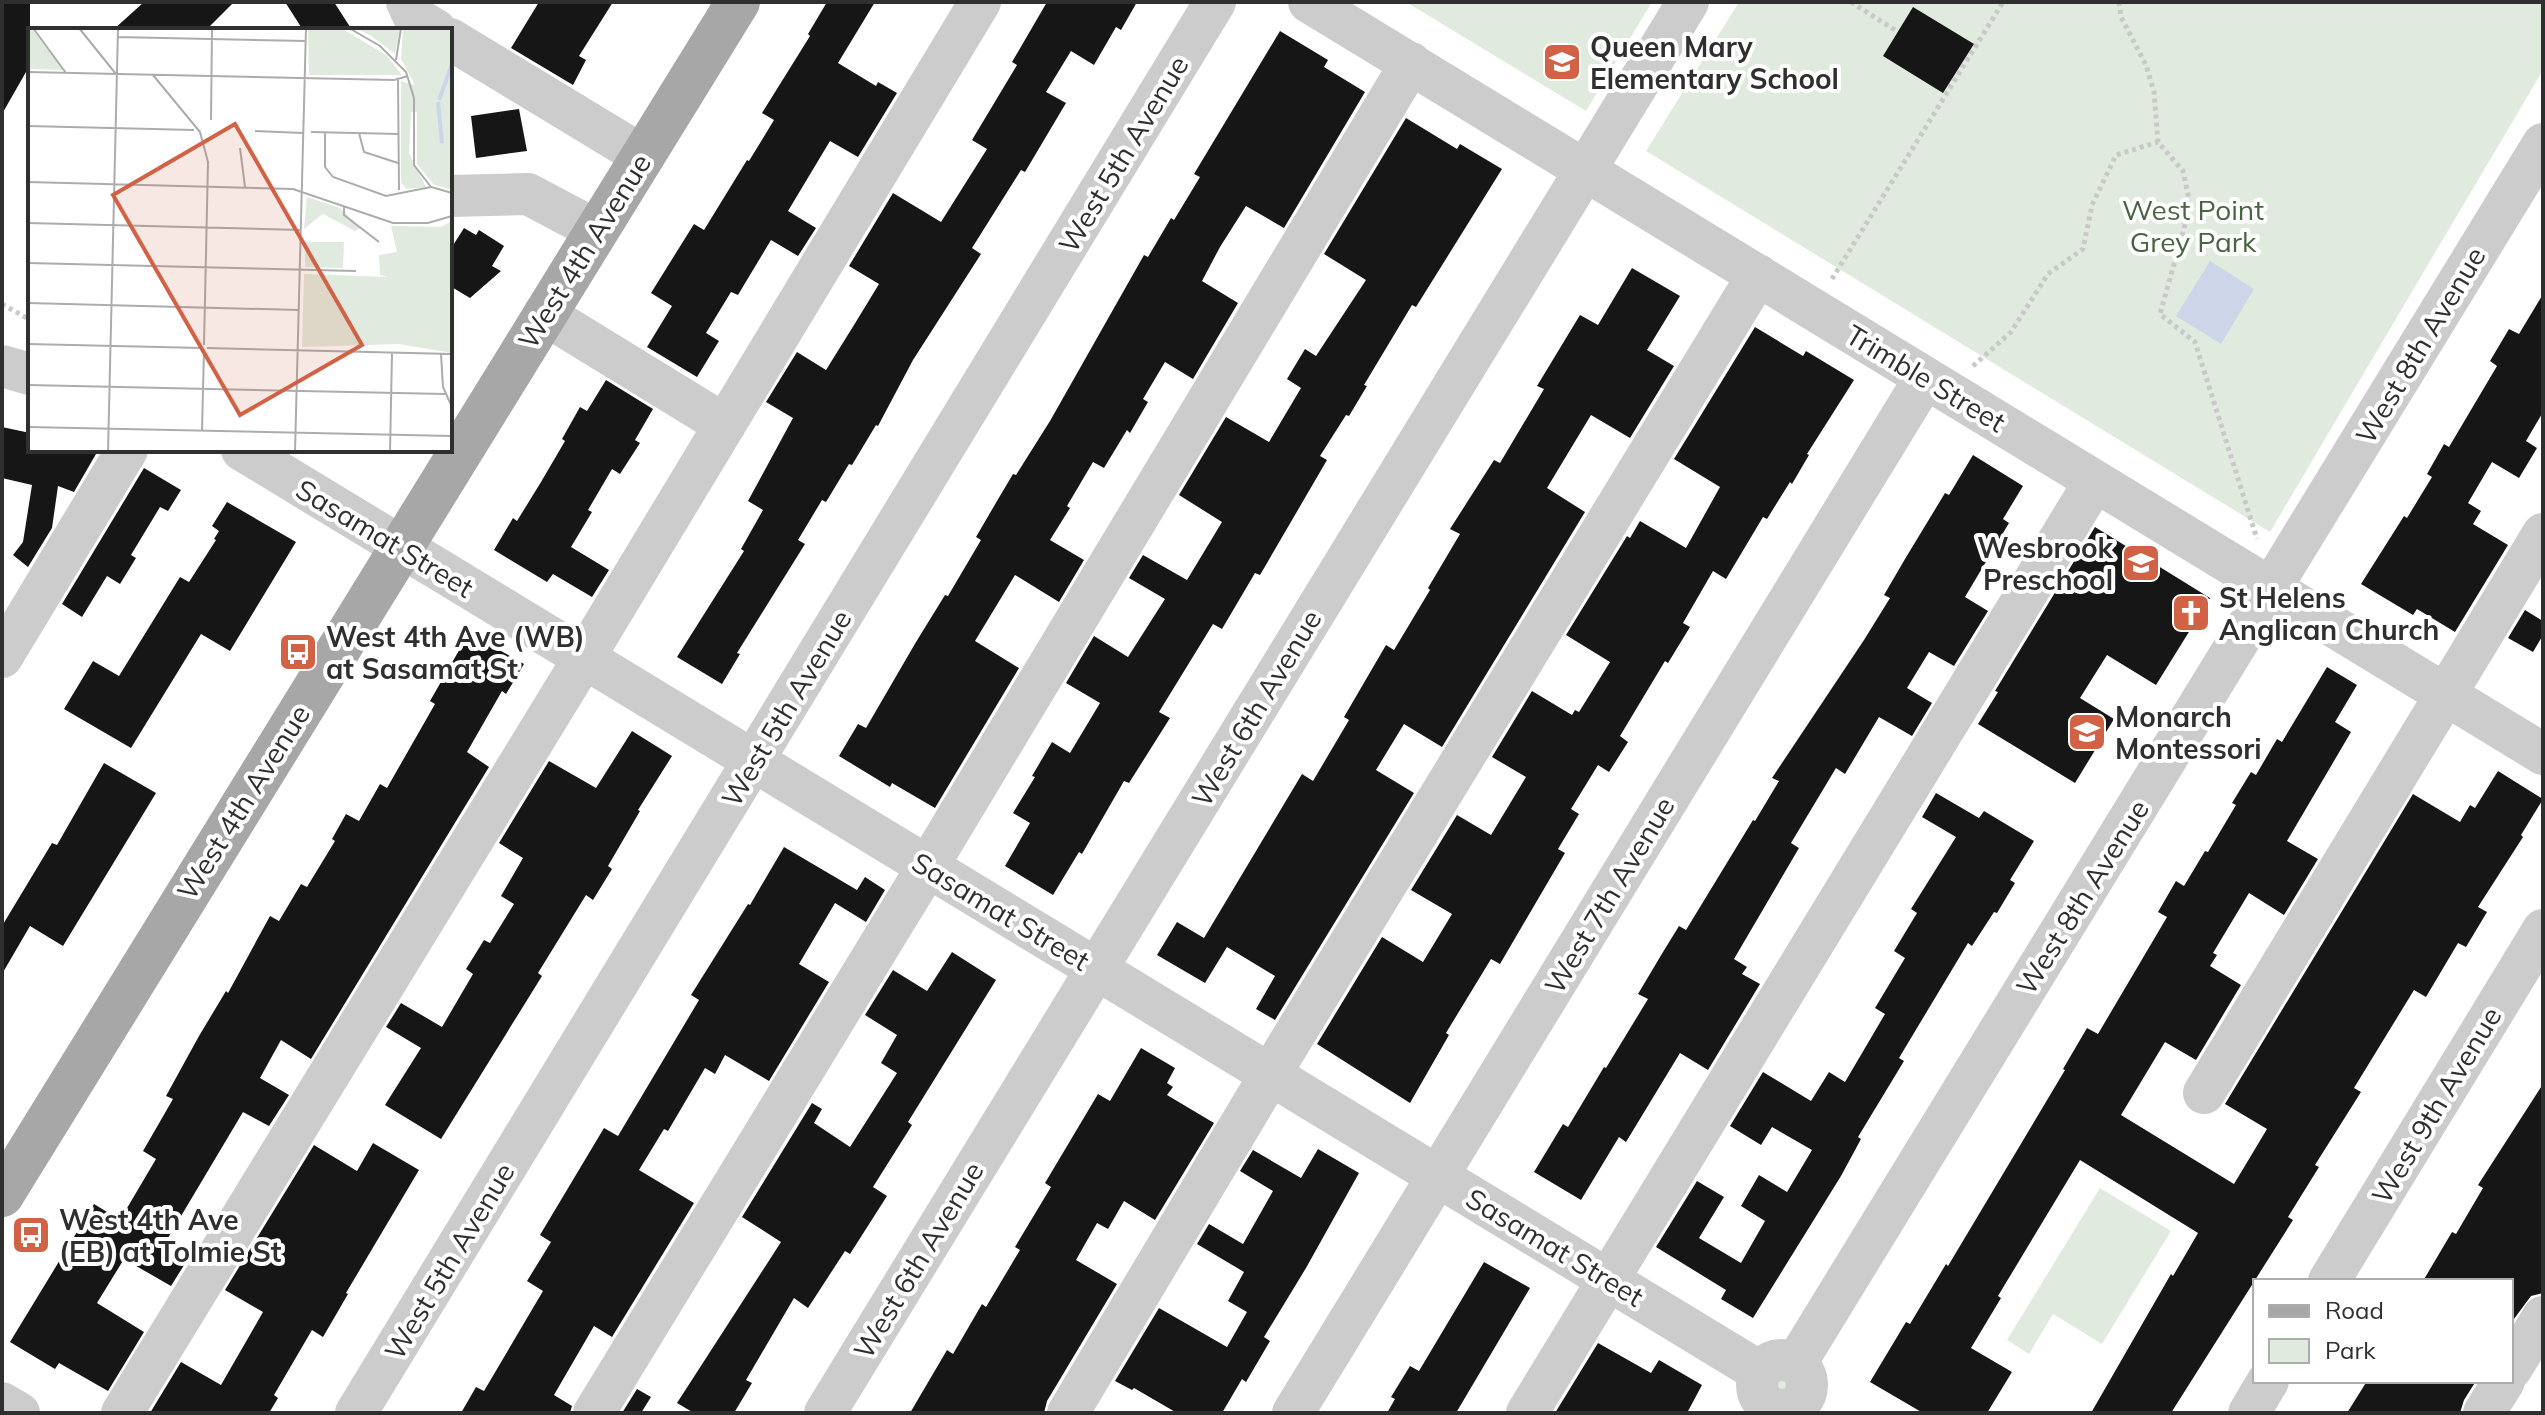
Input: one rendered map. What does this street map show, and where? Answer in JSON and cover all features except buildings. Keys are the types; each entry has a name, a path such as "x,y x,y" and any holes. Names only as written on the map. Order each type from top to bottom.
{"main road":[{"name":"West 4th Avenue","path":"2,1195 738,2"}],"street":[{"path":"407,2 414,17 433,28"},
{"path":"122,1413 584,658 980,2"},
{"name":"West 5th Avenue","path":"356,1413 1215,2"},
{"name":"West 6th Avenue","path":"825,1413 1688,2"},
{"name":"Trimble Street","path":"1315,4 2543,754"},
{"path":"452,40 643,156"},
{"path":"594,1413 928,866 1411,63"},
{"name":"West 8th Avenue","path":"1787,1394 2271,589 2543,144"},
{"path":"452,196 528,194 596,230"},
{"path":"1068,1413 1270,1074 1758,275"},
{"path":"544,314 725,425"},
{"path":"2,366 28,373"},
{"name":"West 7th Avenue","path":"1293,1413 1925,378"},
{"path":"2,657 126,452"},
{"name":"Sasamat Street","path":"245,452 1437,1175 1787,1394"},
{"path":"1527,1413 2095,481"},
{"path":"2204,1093 2543,534"},
{"name":"West 9th Avenue","path":"2330,1279 2543,930"},
{"path":"2513,1366 2543,1317"},
{"path":"2249,1413 2267,1383"},
{"path":"2484,1413 2503,1383"},
{"path":"2,1403 19,1413"}],"path":[{"path":"1851,2 1898,32"},
{"path":"1832,279 2003,2"},
{"path":"2119,2 2121,17 2146,65 2154,92 2158,142 2183,171 2188,195 2188,214 2160,314 2195,342 2257,540"},
{"path":"1972,367 2011,332 2048,274 2083,249 2092,205 2112,157 2158,142"},
{"path":"2,304 28,319"}],"green space":[{"name":"Queen Mary Elementary School","path":"1406,2 1652,2 1586,111"},
{"name":"West Point Grey Park","path":"1739,2 2543,2 2543,70 2270,532 1646,151"},
{"path":"2100,1188 2171,1231 2102,1344 2053,1314 2029,1354 2007,1340"},
{"path":"1771,1374 1797,1377 1797,1392 1792,1398 1781,1399 1772,1395 1768,1389"}],"water":[{"path":"2210,261 2254,289 2221,344 2176,316"}],"place":[{"name":"Queen Mary Elementary School","path":"1562,62"},
{"name":"Wesbrook Preschool","path":"2141,563"},
{"name":"St Helens Anglican Church","path":"2191,613"},
{"name":"West 4th Ave (WB) at Sasamat St","path":"298,652"},
{"name":"Monarch Montessori","path":"2087,732"},
{"name":"West 4th Ave (EB) at Tolmie St","path":"31,1235"}]}
